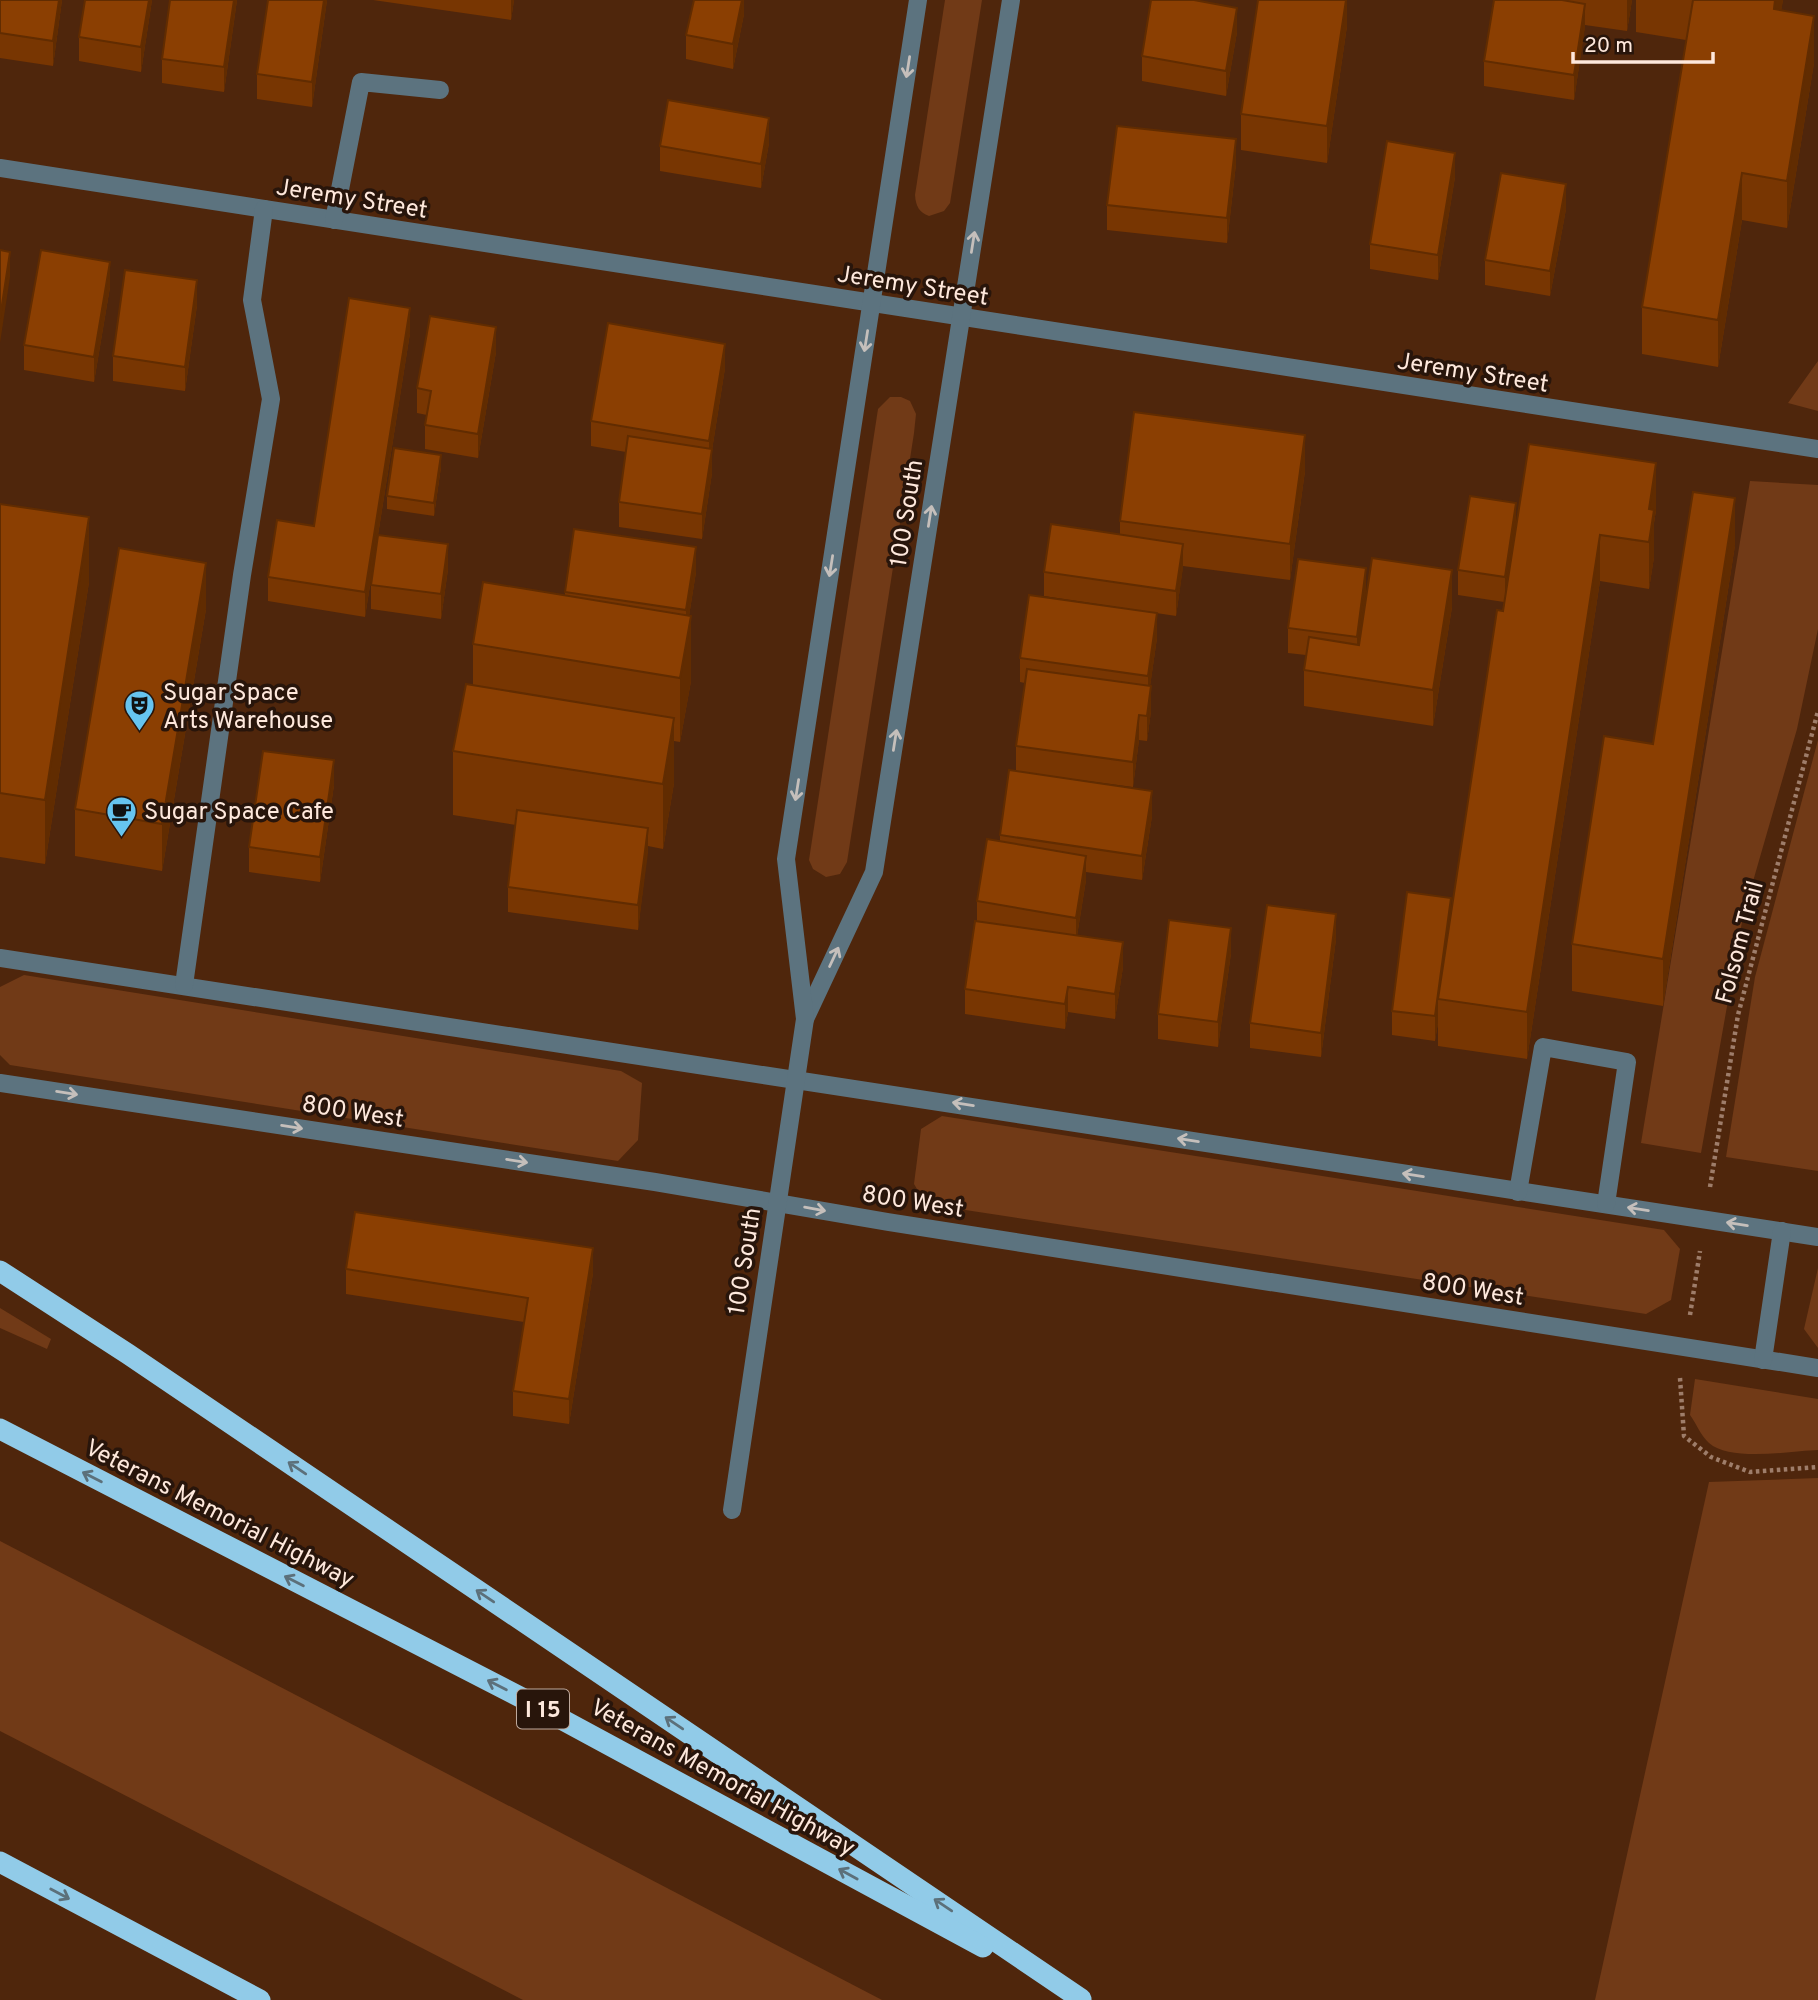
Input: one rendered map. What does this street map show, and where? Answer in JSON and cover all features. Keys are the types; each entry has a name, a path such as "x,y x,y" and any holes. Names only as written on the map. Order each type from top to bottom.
{"highway":[{"path":"0,1272 139,1361 1082,1999"},
{"name":"Veterans Memorial Highway","path":"0,1430 524,1699 1082,1999"},
{"path":"0,1862 260,2000"}],"street":[{"name":"100 South","path":"732,1510 805,1019 786,859 918,0"},
{"name":"100 South","path":"805,1019 874,872 1011,0"},
{"path":"334,220 361,82 440,90"},
{"name":"Jeremy Street","path":"0,168 1818,449"},
{"path":"184,985 242,575 271,400 252,300 264,209"},
{"path":"0,958 1818,1237"},
{"path":"1518,1192 1543,1047 1627,1062 1606,1204"},
{"name":"800 West","path":"0,1083 655,1182 1818,1368"},
{"path":"1763,1360 1782,1231"}],"path":[{"name":"Folsom Trail","path":"1711,1185 1738,1015 1818,711"},
{"path":"1688,1327 1702,1240"},
{"path":"1679,1383 1684,1436 1712,1457 1750,1472 1818,1467"}],"shaded area":[{"path":"945,0 982,0 950,203 944,211 929,216 919,209 915,195"},
{"path":"1818,361 1818,411 1788,403"},
{"path":"890,397 901,397 910,401 916,414 914,433 847,862 840,874 826,877 813,869 809,860 878,409"},
{"path":"1750,481 1818,485 1818,629 1797,729 1743,916 1701,1153 1641,1143"},
{"path":"1818,740 1818,1171 1726,1157 1755,977"},
{"path":"24,975 621,1071 642,1083 638,1140 618,1161 10,1065 0,1055 0,987"},
{"path":"942,1116 1664,1230 1680,1249 1671,1300 1646,1314 926,1204 914,1184 921,1129"},
{"path":"1818,1268 1818,1348 1804,1329"},
{"path":"0,1308 51,1339 47,1349 0,1328"},
{"path":"1695,1379 1818,1399 1818,1450 1745,1454 1719,1449 1706,1440 1690,1415"},
{"path":"1818,1478 1818,2000 1595,2000 1709,1482"},
{"path":"0,1541 882,2000 523,2000 0,1731"}],"building":[{"path":"0,0 59,0 53,41 0,33"},
{"path":"85,0 149,0 141,47 79,37"},
{"path":"170,0 234,0 224,67 162,59"},
{"path":"268,0 324,0 312,82 257,74"},
{"path":"694,0 742,0 733,44 686,35"},
{"path":"1151,0 1194,0 1237,8 1226,71 1142,56"},
{"path":"1258,0 1346,0 1327,126 1241,114"},
{"path":"1494,0 1562,0 1585,4 1574,75 1484,61"},
{"path":"1693,0 1775,0 1774,9 1814,16 1787,181 1742,173 1718,320 1642,307"},
{"path":"668,100 769,118 761,164 660,146"},
{"path":"1117,126 1236,139 1227,218 1107,205"},
{"path":"1387,141 1455,153 1438,255 1370,244"},
{"path":"1501,173 1566,184 1550,271 1485,260"},
{"path":"0,250 10,252 0,318"},
{"path":"41,250 110,262 94,357 24,345"},
{"path":"125,270 197,280 185,367 113,356"},
{"path":"349,298 410,308 365,592 268,577 277,520 314,526"},
{"path":"430,316 496,327 478,434 425,425 431,391 417,388"},
{"path":"608,323 725,344 709,441 591,421"},
{"path":"1134,412 1305,435 1290,544 1120,521"},
{"path":"628,436 712,449 702,514 619,502"},
{"path":"1529,444 1656,463 1649,509 1654,510 1649,542 1600,535 1527,1012 1438,999 1497,610 1503,611"},
{"path":"394,448 441,455 434,503 387,496"},
{"path":"1693,492 1735,498 1663,959 1572,944 1604,736 1653,744"},
{"path":"1470,496 1516,503 1505,577 1458,570"},
{"path":"0,504 89,517 45,800 0,793"},
{"path":"1051,524 1183,544 1176,591 1044,572"},
{"path":"574,529 696,547 686,610 565,592"},
{"path":"378,535 448,544 441,594 371,585"},
{"name":"Sugar Space Arts Warehouse","path":"119,548 206,563 162,824 75,809"},
{"path":"1372,558 1452,570 1433,690 1304,670 1309,637 1359,645"},
{"path":"1298,559 1366,568 1357,637 1288,628"},
{"path":"483,582 691,616 680,678 473,644"},
{"path":"1029,595 1157,613 1148,676 1020,658"},
{"path":"1027,669 1151,686 1147,716 1139,715 1133,762 1016,746"},
{"path":"466,684 674,718 663,784 453,751"},
{"path":"263,751 334,760 320,857 249,847"},
{"path":"1009,770 1152,791 1142,856 1000,835"},
{"path":"517,810 648,828 638,905 508,887"},
{"path":"987,839 1086,856 1076,918 977,901"},
{"path":"1407,892 1451,898 1435,1016 1392,1011"},
{"path":"1267,905 1336,914 1321,1033 1250,1023"},
{"path":"1169,920 1231,928 1218,1022 1158,1014"},
{"path":"975,921 1123,942 1115,994 1068,987 1065,1004 965,989"},
{"path":"355,1212 593,1248 569,1399 513,1391 528,1298 346,1269"}],"place":[{"name":"Sugar Space Arts Warehouse","path":"140,733"},
{"name":"Sugar Space Cafe","path":"121,838"}]}
